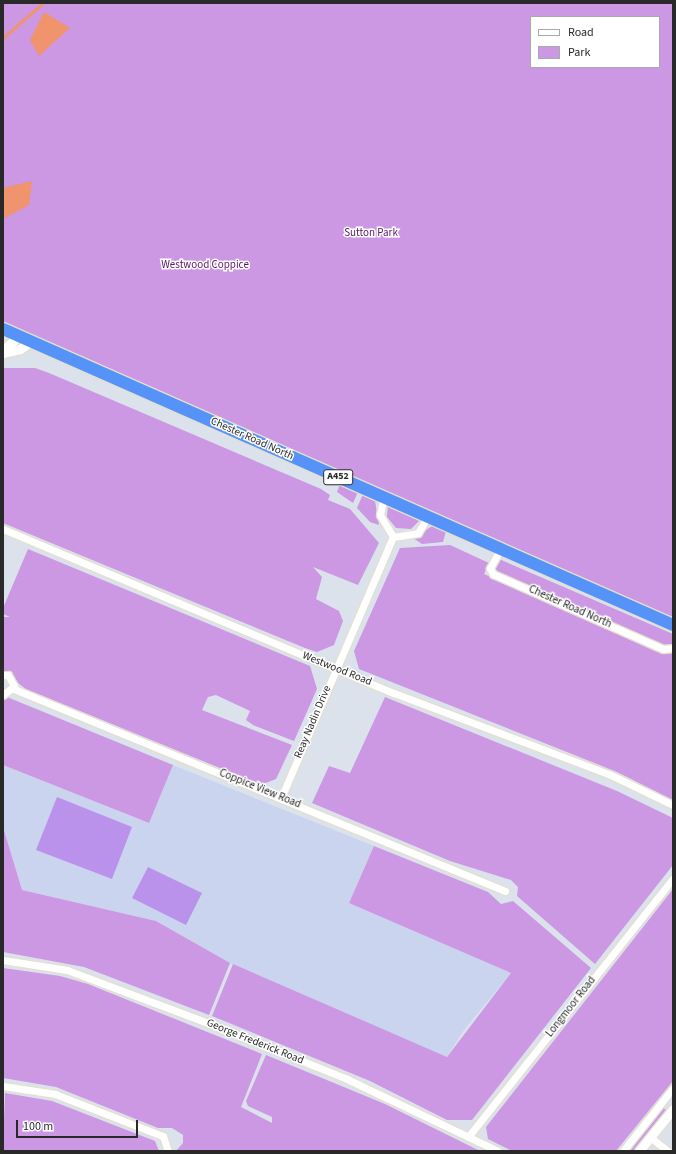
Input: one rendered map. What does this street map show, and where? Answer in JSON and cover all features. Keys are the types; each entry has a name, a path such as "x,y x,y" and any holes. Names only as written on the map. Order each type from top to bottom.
{"highway":[{"name":"Chester Road North","path":"3,329 384,496 500,550 673,624"}],"street":[{"path":"3,351 19,336"},
{"path":"3,351 20,349 31,341"},
{"path":"384,496 380,515 392,537 418,533 428,516"},
{"name":"Westwood Road","path":"3,529 335,668 611,775 673,805"},
{"name":"Reay Nadin Drive","path":"281,798 392,537"},
{"name":"Chester Road North","path":"500,550 490,568 494,574 662,648 673,648"},
{"name":"Coppice View Road","path":"3,675 12,680 14,689 505,891"},
{"path":"3,695 14,689"},
{"name":"Longmoor Road","path":"468,1137 673,878"},
{"name":"George Frederick Road","path":"3,960 67,970 208,1023 347,1080 498,1151"},
{"path":"3,1086 56,1094 164,1136 168,1151"},
{"path":"623,1151 673,1088"},
{"path":"639,1151 673,1109"},
{"path":"650,1137 668,1151"}],"shaded area":[{"path":"44,12 70,28 39,56 30,40"},
{"path":"32,181 29,205 3,219 3,188"},
{"path":"3,765 148,823 173,765 374,846 349,903 511,973 464,1030 447,1057 240,969 156,921 22,890 3,827"},
{"path":"57,797 132,827 112,879 36,850"},
{"path":"148,867 202,893 186,925 132,898"}],"green space":[{"name":"Sutton Park","path":"3,3 673,3 673,618 3,322"},
{"path":"3,368 35,368 49,373 321,489 330,495 328,500 350,509 379,543 358,585 313,567 322,577 316,599 339,611 343,621 334,645 317,652 305,648 3,523"},
{"path":"340,484 358,492 353,503 337,492"},
{"path":"363,494 375,501 379,525 370,522 357,508"},
{"path":"388,505 421,519 411,529 396,528 387,517"},
{"path":"434,525 446,531 443,542 422,544 413,538"},
{"path":"450,545 489,563 484,574 657,652 673,652 673,800 617,772 359,669 354,651 400,548"},
{"path":"28,549 310,666 317,689 294,741 253,725 246,720 250,711 216,695 208,697 202,710 292,745 276,779 263,784 247,779 26,689 3,672 3,617 10,617 3,614 3,608"},
{"path":"499,559 673,634 673,645 662,645 497,572 494,567"},
{"path":"7,697 173,765 149,823 3,765 3,698"},
{"path":"385,697 617,791 673,818 673,865 595,964 517,896 518,887 511,880 450,861 312,803 329,766 350,773"},
{"path":"3,827 22,890 156,921 230,963 209,1015 84,967 3,952"},
{"path":"374,846 488,892 501,904 513,901 591,968 472,1120 447,1120 370,1081 212,1016 233,964 447,1057 511,973 349,903"},
{"path":"673,889 673,1081 616,1151 512,1151 488,1139 486,1127"},
{"path":"3,968 60,976 88,984 262,1054 241,1107 272,1123 272,1117 248,1106 246,1101 266,1055 385,1104 480,1151 176,1151 183,1143 183,1135 172,1128 158,1128 56,1087 3,1078"},
{"path":"5,1093 52,1101 155,1141 159,1151 3,1151"},
{"path":"662,1107 667,1111 635,1151 628,1151"}],"waterway":[{"path":"3,38 43,3"}],"park label":[{"name":"Westwood Coppice","path":"205,265"}]}
